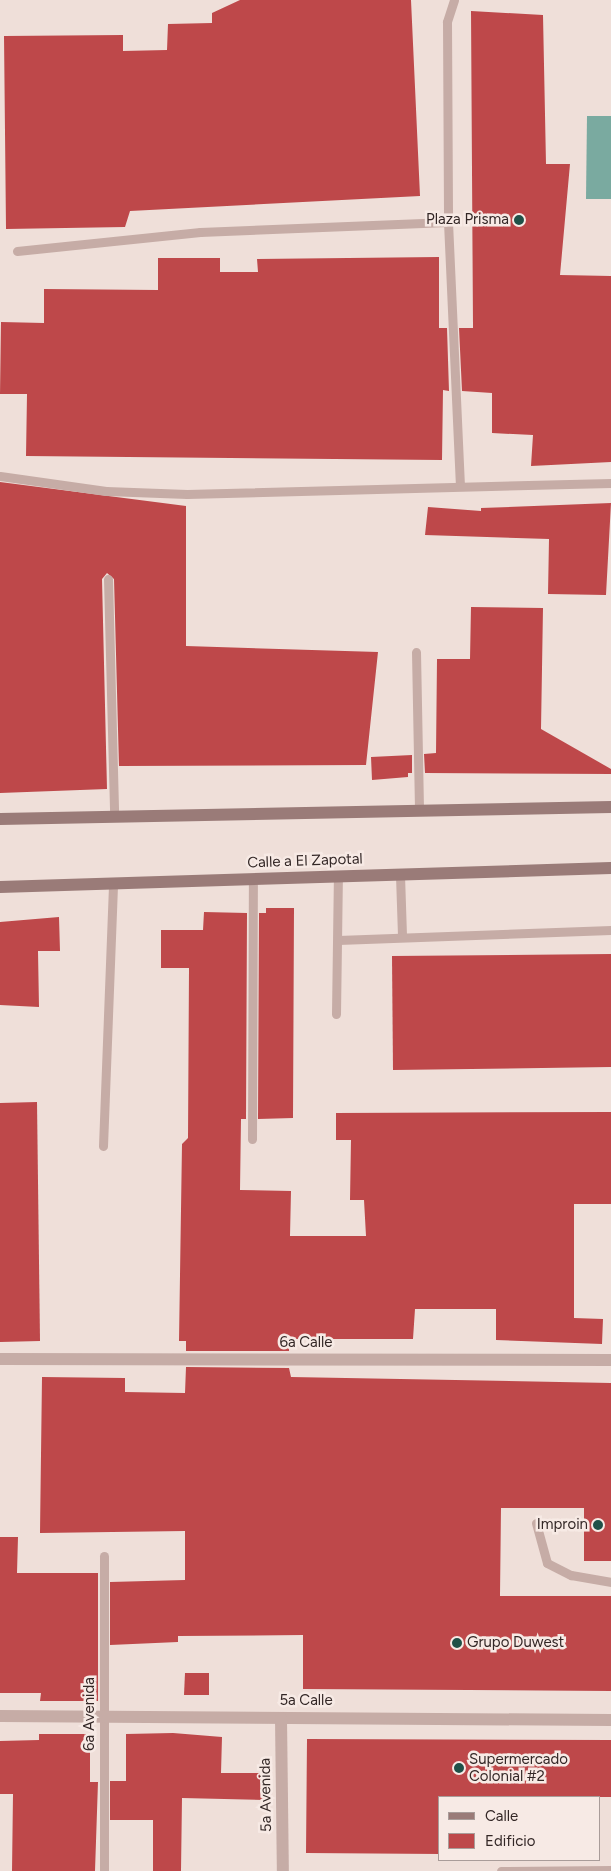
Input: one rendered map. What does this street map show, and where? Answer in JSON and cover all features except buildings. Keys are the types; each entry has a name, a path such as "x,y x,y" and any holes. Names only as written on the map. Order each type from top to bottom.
{"street":[{"path":"0,818 611,807"},
{"name":"Calle a El Zapotal","path":"0,887 611,868"},
{"name":"6a Calle","path":"0,1359 611,1360"},
{"name":"5a Calle","path":"0,1716 611,1720"},
{"name":"5a Avenida","path":"281,1718 283,1871"}],"lane":[{"path":"454,0 448,22 448,222 460,484"},
{"path":"17,251 200,232 448,222"},
{"path":"0,476 106,491 187,494 328,492 460,484 611,483"},
{"path":"108,579 114,816"},
{"path":"416,652 419,811"},
{"path":"400,875 402,935"},
{"path":"336,1014 338,876"},
{"path":"252,1139 254,879"},
{"path":"102,1146 113,884"},
{"path":"338,940 402,935 611,930"},
{"path":"536,1523 548,1563 571,1575 611,1582"},
{"name":"6a Avenida","path":"104,1556 104,1871"},
{"path":"501,1871 611,1870"}],"water":[{"path":"587,116 611,116 611,199 586,199"}],"place":[{"name":"Plaza Prisma","path":"519,220"},
{"name":"Improin","path":"598,1525"},
{"name":"Grupo Duwest","path":"457,1643"},
{"name":"Supermercado Colonial #2","path":"459,1768"}]}
